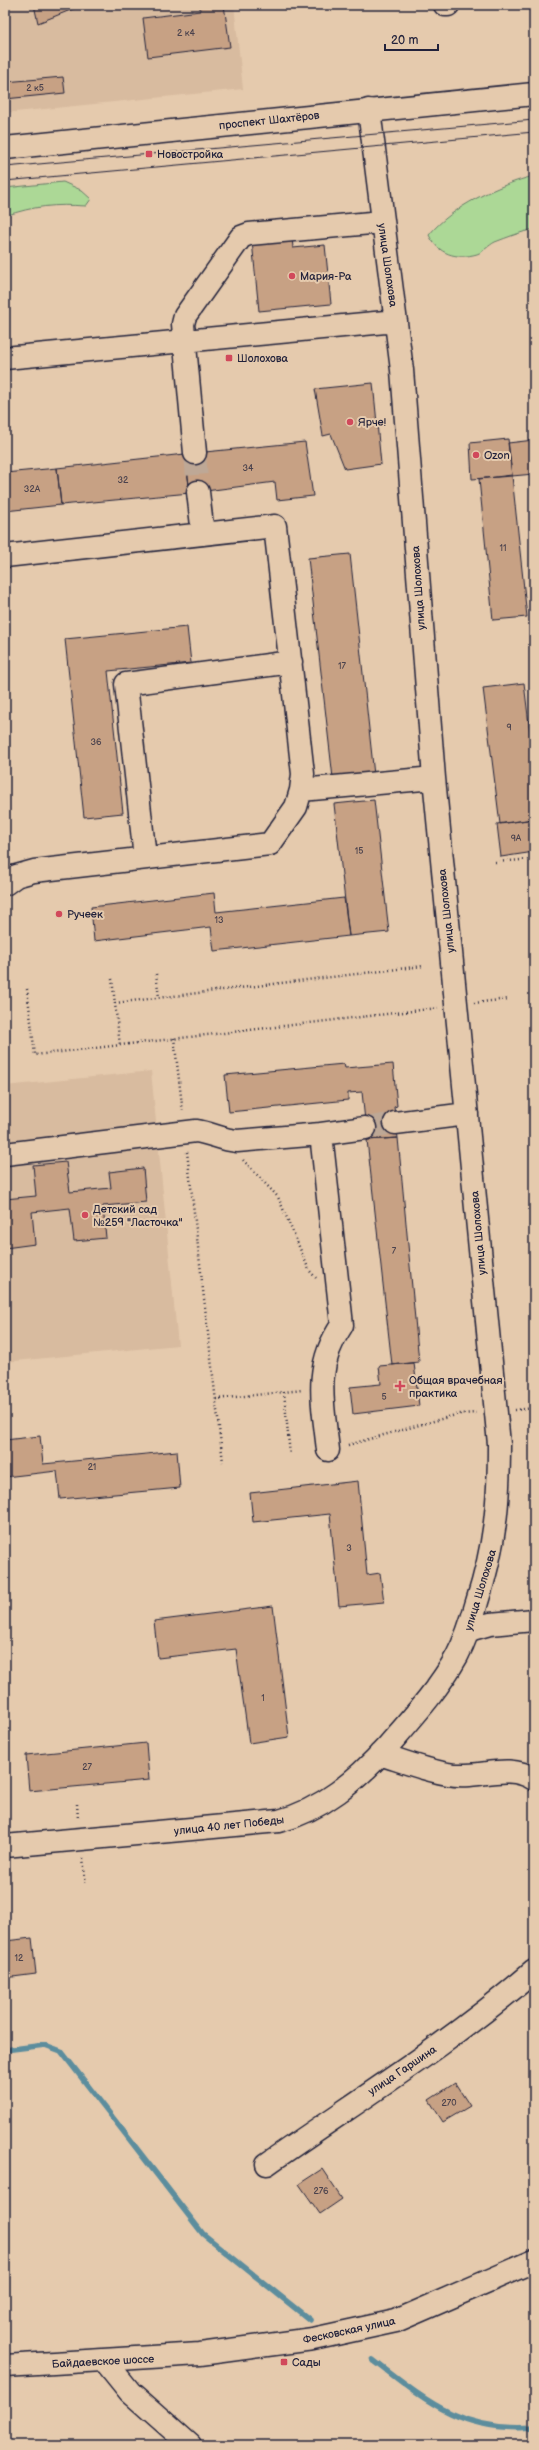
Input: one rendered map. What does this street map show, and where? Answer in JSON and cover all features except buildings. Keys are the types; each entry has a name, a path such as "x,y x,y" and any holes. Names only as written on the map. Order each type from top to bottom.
{"street":[{"name":"проспект Шахтёров","path":"5,148 534,94"},
{"name":"улица Шолохова","path":"369,110 382,222 396,321 434,778 499,1444 499,1473 493,1547 469,1630 458,1655 430,1698"},
{"path":"195,453 184,341 185,316 241,237 249,234 382,222"},
{"path":"5,358 396,321"},
{"path":"198,492 203,534"},
{"path":"5,556 275,526 303,774 301,790 296,807 270,844 34,871 16,876 5,884"},
{"path":"145,858 126,684 291,662"},
{"path":"301,790 434,778"},
{"path":"396,1123 467,1114"},
{"path":"5,1154 185,1133 208,1132 226,1140 321,1134 365,1128"},
{"path":"321,1134 342,1325 332,1339 320,1381 328,1450"},
{"path":"469,1630 490,1624 534,1620"},
{"name":"улица 40 лет Победы","path":"5,1846 279,1821 300,1815 322,1804 351,1781 380,1754 430,1698"},
{"path":"380,1754 448,1774 462,1776 504,1770 523,1772 534,1779"},
{"name":"улица Гаршина","path":"266,2164 373,2090 413,2065 534,1971"},
{"name":"Фесковская улица","path":"200,2354 313,2339 396,2321 534,2261"},
{"name":"Байдаевское шоссе","path":"5,2366 200,2354"},
{"path":"104,2361 130,2392 190,2445"}],"path":[{"path":"495,862 534,858"},
{"path":"115,1002 423,966"},
{"path":"156,974 159,997"},
{"path":"112,979 120,1045"},
{"path":"27,989 35,1055 508,999"},
{"path":"174,1038 223,1462"},
{"path":"226,1140 278,1197 309,1270 318,1281"},
{"path":"216,1399 321,1389"},
{"path":"284,1392 290,1455"},
{"path":"328,1450 459,1414"}],"shaded area":[{"path":"5,5 234,5 243,89 5,113"},
{"name":"Детский сад №259 \"Ласточка\"","path":"151,1071 178,1345 5,1362 5,1086"}],"green space":[{"path":"534,176 534,229 495,242 479,253 469,256 455,256 448,254 437,247 433,242 429,235 438,225 463,206 506,185"},
{"path":"63,182 81,190 91,199 86,206 45,206 5,216 5,188"}],"waterway":[{"path":"5,2050 45,2045 61,2051 203,2234 310,2320"},
{"path":"373,2360 429,2401 466,2419 486,2425 509,2428 534,2427"}],"tunnel":[{"path":"195,453 198,492"},
{"path":"365,1128 395,1123"}],"tram line":[{"path":"5,167 534,120"},
{"path":"5,181 534,132"}],"place":[{"name":"Новостройка","path":"149,154"},
{"name":"Мария-Ра","path":"292,276"},
{"name":"Шолохова","path":"229,358"},
{"name":"Ярче!","path":"350,422"},
{"name":"Ozon","path":"476,455"},
{"name":"Ручеек","path":"59,914"},
{"name":"Детский сад №259 \"Ласточка\"","path":"85,1215"},
{"name":"Общая врачебная практика","path":"400,1386"},
{"name":"Сады","path":"284,2362"}]}
